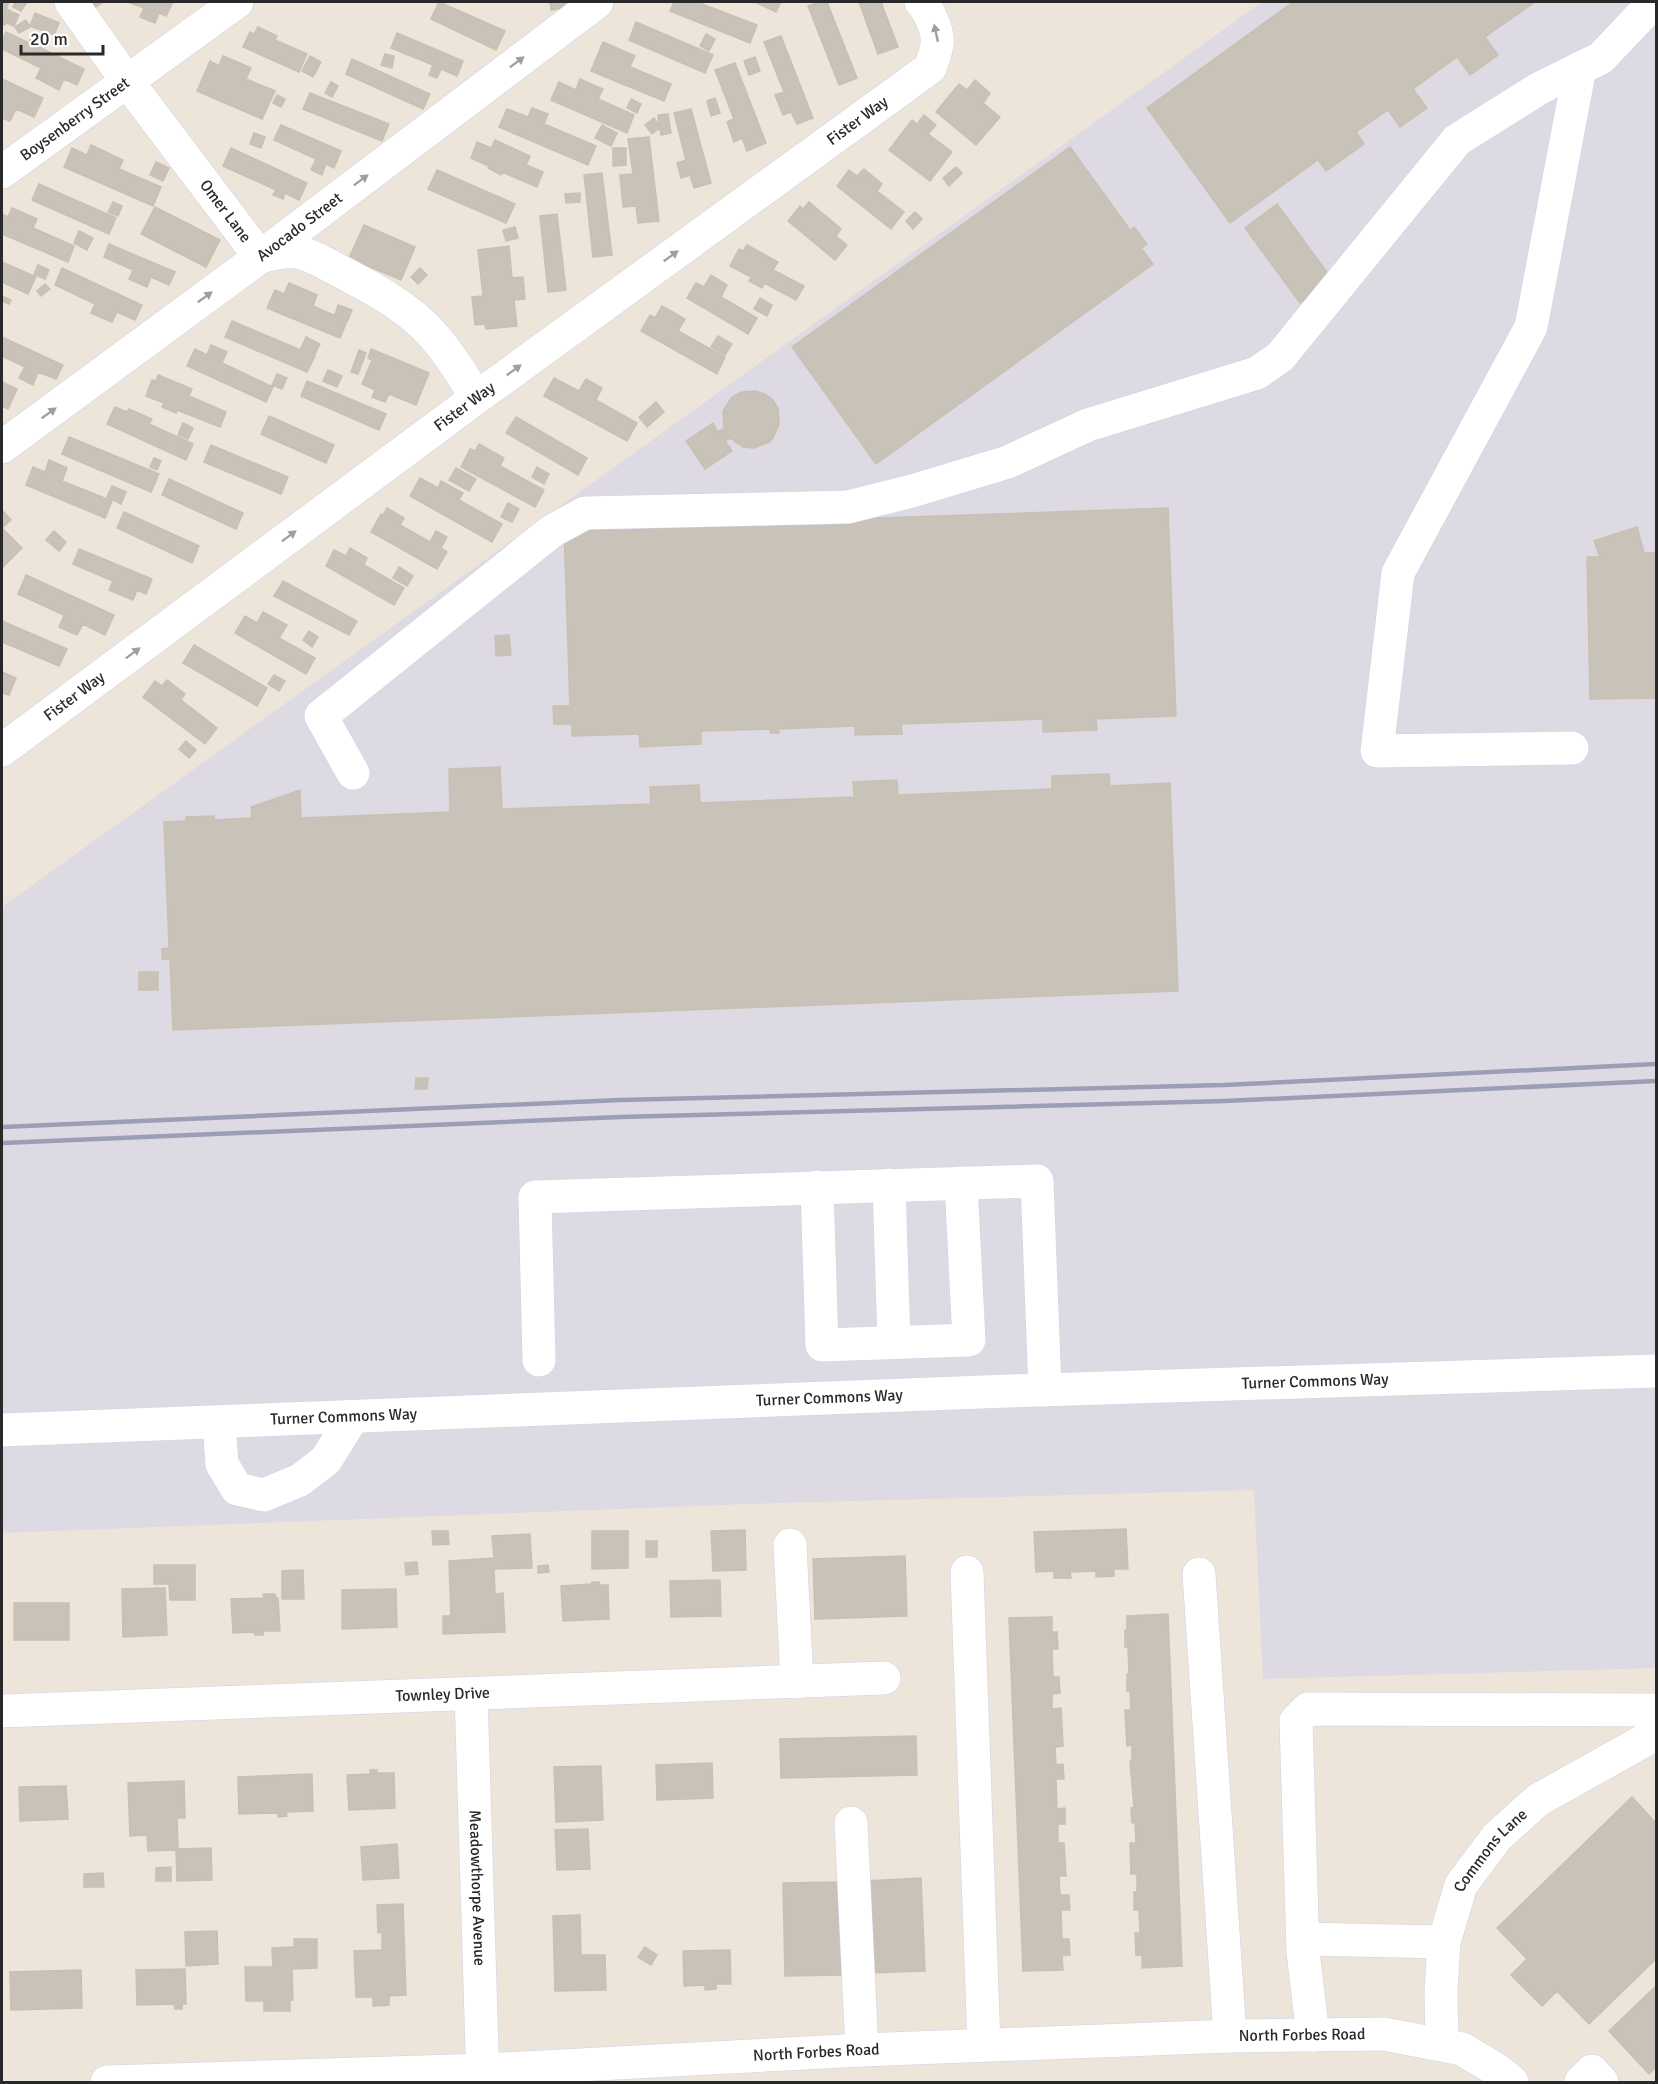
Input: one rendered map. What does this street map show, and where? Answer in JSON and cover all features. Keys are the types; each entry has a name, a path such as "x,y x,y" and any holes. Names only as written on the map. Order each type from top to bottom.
{"street":[{"name":"Omer Lane","path":"70,2 260,256 295,252 310,256 369,286 401,307 431,332 456,362 476,398"},
{"name":"Boysenberry Street","path":"2,172 237,2"},
{"name":"Avocado Street","path":"2,447 597,2"},
{"name":"Fister Way","path":"2,750 476,398 930,68 938,47 938,32 921,2"},
{"path":"353,773 321,716 552,531 585,513 848,507 912,491 1008,462 1088,425 1257,373 1280,357 1457,140 1540,88 1601,58 1654,2"},
{"path":"1572,748 1377,751 1398,573 1531,327 1580,68"},
{"path":"539,1360 535,1197 1037,1181 1044,1390"},
{"path":"818,1187 822,1345 969,1340 961,1183"},
{"path":"889,1185 894,1342"},
{"name":"Turner Commons Way","path":"2,1430 1044,1390 1656,1371"},
{"path":"219,1422 222,1464 237,1489 264,1495 300,1480 326,1460 352,1418"},
{"path":"790,1545 797,1682"},
{"path":"967,1572 984,2045"},
{"path":"1198,1574 1230,2036"},
{"name":"Townley Drive","path":"2,1711 884,1678"},
{"name":"Meadowthorpe Avenue","path":"471,1693 483,2076"},
{"path":"1313,2035 1303,1952 1296,1720 1308,1709 1656,1710"},
{"name":"Commons Lane","path":"1442,2044 1441,1991 1444,1942 1461,1885 1497,1836 1538,1800 1656,1734"},
{"path":"852,1823 862,2050"},
{"path":"1303,1939 1444,1942"},
{"name":"North Forbes Road","path":"107,2082 483,2076 862,2050 1230,2036 1384,2034 1462,2049 1512,2082"},
{"path":"1581,2082 1592,2071 1602,2082"}],"shaded area":[{"path":"1262,2 1656,2 1656,1668 1263,1679 1254,1490 748,1504 2,1533 2,907"}],"building":[{"path":"2,2 9,2 6,9 11,11 5,25 2,24"},
{"path":"15,2 27,2 21,11 13,7"},
{"path":"88,2 103,2 93,9"},
{"path":"128,2 173,2 166,16 159,13 155,23 140,17 144,8"},
{"path":"439,2 505,31 496,50 431,19"},
{"path":"550,2 567,2 568,7 551,10"},
{"path":"674,2 697,2 757,25 750,43 670,11"},
{"path":"755,2 781,2 776,12"},
{"path":"827,2 857,78 839,85 808,6"},
{"path":"859,2 881,2 898,47 878,54"},
{"path":"1293,2 1535,2 1485,37 1498,55 1470,75 1457,57 1413,89 1427,108 1400,127 1388,110 1356,132 1364,144 1326,171 1318,160 1230,223 1147,108"},
{"path":"12,12 19,15 14,26 7,23"},
{"path":"35,13 59,23 54,35 30,26"},
{"path":"26,20 30,27 19,33 15,27"},
{"path":"636,22 713,55 705,73 629,40"},
{"path":"258,27 277,36 275,40 307,54 299,72 243,47 250,32 254,34"},
{"path":"6,32 29,43 31,37 39,41 37,46 84,69 77,85 64,79 59,90 36,78 41,68 2,49"},
{"path":"397,33 463,61 457,76 441,69 437,78 429,75 433,65 391,48"},
{"path":"706,34 715,39 709,51 700,46"},
{"path":"781,36 813,118 797,124 791,112 783,115 775,95 784,92 764,42"},
{"path":"603,42 635,56 630,67 671,84 664,101 591,71"},
{"path":"385,54 394,56 392,68 381,65"},
{"path":"223,56 251,68 246,79 275,91 262,119 197,91 210,61 219,66"},
{"path":"310,56 321,62 313,77 302,71"},
{"path":"755,57 760,71 749,75 744,61"},
{"path":"352,59 430,94 423,109 346,74"},
{"path":"735,63 766,143 747,151 742,138 734,142 727,122 734,119 715,70"},
{"path":"2,79 43,98 34,117 16,109 10,121 2,118"},
{"path":"580,79 603,89 598,99 634,115 627,133 551,100 559,82 576,90"},
{"path":"975,80 990,93 983,103 1000,117 976,145 936,112 959,84 967,90"},
{"path":"331,82 338,86 332,97 325,93"},
{"path":"310,93 389,124 382,141 303,109"},
{"path":"277,95 285,99 281,107 273,103"},
{"path":"715,98 720,113 711,116 707,101"},
{"path":"631,99 641,104 637,113 627,108"},
{"path":"532,108 548,114 544,124 596,146 588,165 499,127 507,109 528,117"},
{"path":"691,109 711,183 694,188 690,175 681,178 677,163 686,160 674,113"},
{"path":"668,114 671,133 661,135 660,128 652,134 645,125 654,118 659,125 658,115"},
{"path":"924,115 936,125 928,134 952,152 930,181 889,150 912,120 917,124"},
{"path":"281,125 341,151 334,168 326,164 322,175 311,170 316,159 274,140"},
{"path":"602,125 617,133 611,146 595,138"},
{"path":"254,133 265,137 261,148 250,144"},
{"path":"649,137 659,221 638,223 636,206 623,207 620,175 633,174 628,139"},
{"path":"495,140 530,156 526,165 543,172 537,187 502,172 501,175 488,168 489,166 471,158 477,142 491,148"},
{"path":"91,145 123,160 119,169 161,187 153,206 64,167 72,148 87,155"},
{"path":"1070,147 1130,230 1134,227 1147,244 1141,248 1153,264 876,464 792,347"},
{"path":"231,148 307,183 299,200 285,193 283,199 273,195 276,190 223,166"},
{"path":"613,148 626,148 626,165 613,166"},
{"path":"156,162 169,168 163,181 150,175"},
{"path":"956,167 962,173 949,186 943,178"},
{"path":"864,169 882,184 877,191 904,212 891,229 837,186 849,170 857,176"},
{"path":"437,170 515,204 506,223 428,189"},
{"path":"602,173 612,255 593,257 584,175"},
{"path":"39,184 116,218 109,234 32,200"},
{"path":"580,193 580,202 566,203 565,194"},
{"path":"113,202 122,206 118,216 108,212"},
{"path":"809,202 841,229 836,236 847,245 835,260 788,221 800,206 803,209"},
{"path":"1277,204 1332,279 1300,303 1245,228"},
{"path":"155,207 220,240 206,267 141,234"},
{"path":"12,208 37,219 33,228 74,246 68,262 2,234 2,214 8,217"},
{"path":"915,212 922,219 913,229 906,221"},
{"path":"557,214 566,290 548,292 540,216"},
{"path":"364,225 415,247 401,280 349,258"},
{"path":"515,227 518,238 506,241 503,230"},
{"path":"79,231 93,238 87,250 74,243"},
{"path":"109,244 175,272 169,285 151,277 147,287 129,279 133,270 104,257"},
{"path":"747,245 778,262 773,270 804,286 796,300 764,283 762,288 749,281 751,277 730,266 739,249 743,251"},
{"path":"509,246 512,278 523,277 525,299 514,300 517,326 486,329 485,324 475,325 472,297 483,296 478,250"},
{"path":"2,262 36,277 28,294 2,282"},
{"path":"38,265 49,270 45,279 34,274"},
{"path":"62,268 142,305 135,320 117,312 112,322 91,313 95,304 55,285"},
{"path":"420,268 427,275 418,284 411,277"},
{"path":"711,275 727,285 721,297 757,318 748,334 687,298 696,283 704,287"},
{"path":"289,283 317,295 313,306 347,321 340,338 267,308 275,290 284,294"},
{"path":"45,284 50,289 41,296 37,291"},
{"path":"2,296 11,300 9,304 2,301"},
{"path":"760,298 772,305 767,316 754,309"},
{"path":"338,305 352,310 348,320 335,315"},
{"path":"662,306 685,319 678,331 725,357 717,374 641,331 650,315 655,318"},
{"path":"232,321 315,356 307,372 225,337"},
{"path":"718,336 732,344 725,355 711,347"},
{"path":"2,337 63,365 56,379 38,372 33,385 19,378 25,367 2,356"},
{"path":"306,337 320,344 315,354 301,348"},
{"path":"211,345 227,352 222,363 273,387 266,402 187,366 195,349 207,355"},
{"path":"371,349 429,373 416,405 389,394 385,402 372,397 375,390 362,384 372,360 368,358"},
{"path":"359,350 366,353 358,374 351,372"},
{"path":"328,370 342,376 337,387 323,381"},
{"path":"277,374 287,378 282,389 272,385"},
{"path":"158,375 192,389 189,396 226,412 220,427 177,410 176,413 162,407 164,403 146,396 152,380 156,381"},
{"path":"554,378 579,391 586,379 602,388 596,400 637,423 627,441 544,396"},
{"path":"307,381 386,414 379,430 301,396"},
{"path":"2,382 17,389 8,409 2,406"},
{"path":"755,391 772,399 778,408 779,424 773,438 754,448 743,447 730,438 725,441 732,451 705,469 686,441 713,423 718,432 724,428 723,411 732,397 742,392"},
{"path":"656,402 664,412 647,427 639,417"},
{"path":"115,407 127,412 129,409 152,419 149,424 193,444 186,460 107,424"},
{"path":"269,416 334,445 326,463 261,434"},
{"path":"516,417 587,458 578,475 506,433"},
{"path":"183,423 193,428 188,439 178,435"},
{"path":"69,437 159,474 151,492 62,454"},
{"path":"479,444 504,458 500,466 544,490 535,507 461,467 470,449 475,451"},
{"path":"211,445 288,477 281,494 204,462"},
{"path":"154,458 161,461 157,470 150,467"},
{"path":"49,460 67,468 62,481 112,501 105,518 26,485 33,467 45,472"},
{"path":"537,467 549,474 544,484 532,477"},
{"path":"456,468 476,479 469,491 449,480"},
{"path":"420,478 438,488 441,481 463,493 459,500 502,524 492,542 410,496"},
{"path":"169,479 243,513 236,529 162,495"},
{"path":"112,486 126,492 121,504 107,497"},
{"path":"508,503 519,509 512,522 501,517"},
{"path":"387,508 404,518 400,525 430,542 436,531 447,537 441,548 447,552 437,569 371,532"},
{"path":"1168,508 1176,716 1096,719 1097,730 1043,732 1043,719 901,724 902,734 855,735 855,726 778,729 779,733 770,733 770,729 701,731 701,744 640,747 639,734 572,736 572,724 554,724 553,706 570,706 564,529"},
{"path":"2,510 11,520 2,528"},
{"path":"124,512 199,546 192,563 117,528"},
{"path":"1637,527 1644,553 1656,553 1656,698 1590,699 1587,557 1600,557 1594,541"},
{"path":"2,528 22,548 2,568"},
{"path":"54,531 66,542 59,551 46,540"},
{"path":"350,548 367,558 364,565 404,588 394,605 326,566 334,550 346,556"},
{"path":"79,549 152,579 146,594 137,590 133,600 109,590 113,581 73,564"},
{"path":"399,567 413,576 407,586 393,578"},
{"path":"26,575 114,615 105,635 83,624 77,635 59,627 64,615 18,594"},
{"path":"283,581 357,621 349,635 274,596"},
{"path":"263,612 287,625 279,638 315,658 306,674 235,633 245,616 257,623"},
{"path":"2,621 67,649 59,666 2,642"},
{"path":"309,631 318,637 312,647 303,640"},
{"path":"509,635 511,655 496,656 495,636"},
{"path":"194,645 267,688 257,706 183,663"},
{"path":"2,672 16,678 9,695 2,693"},
{"path":"274,675 285,681 279,691 268,684"},
{"path":"167,680 185,694 181,700 217,728 205,744 143,697 155,681 162,686"},
{"path":"186,741 196,750 189,758 179,749"},
{"path":"500,767 502,809 651,804 650,787 699,785 700,803 854,797 853,782 897,780 898,795 1052,789 1052,776 1109,774 1110,786 1170,783 1178,991 173,1030 170,959 162,959 162,949 169,948 164,822 186,821 186,817 214,816 214,820 252,818 251,807 300,790 301,818 450,812 449,769"},
{"path":"139,972 158,972 158,990 139,990"},
{"path":"416,1078 428,1078 427,1089 415,1089"},
{"path":"1126,1529 1128,1569 1114,1569 1114,1576 1096,1577 1096,1571 1070,1572 1071,1578 1054,1578 1054,1571 1036,1572 1034,1532"},
{"path":"745,1530 746,1570 713,1571 711,1531"},
{"path":"432,1531 448,1531 449,1544 433,1545"},
{"path":"592,1531 628,1531 628,1568 592,1569"},
{"path":"530,1534 532,1568 494,1569 495,1594 503,1593 505,1632 443,1634 443,1616 451,1616 449,1561 494,1558 492,1536"},
{"path":"646,1541 657,1541 657,1557 646,1557"},
{"path":"905,1556 907,1616 815,1619 813,1559"},
{"path":"417,1562 418,1574 406,1575 405,1563"},
{"path":"154,1565 195,1565 195,1600 170,1600 169,1584 154,1584"},
{"path":"548,1565 549,1572 538,1573 538,1566"},
{"path":"303,1570 304,1599 282,1599 282,1571"},
{"path":"720,1580 721,1616 671,1617 670,1581"},
{"path":"592,1582 608,1585 609,1619 563,1621 561,1586 592,1584"},
{"path":"165,1588 167,1635 123,1637 122,1589"},
{"path":"396,1589 397,1627 342,1629 342,1590"},
{"path":"263,1594 275,1594 278,1598 280,1631 263,1631 263,1635 255,1635 255,1632 233,1633 231,1599 264,1598"},
{"path":"14,1603 69,1603 69,1640 14,1640"},
{"path":"1168,1614 1182,1966 1142,1968 1142,1955 1136,1955 1135,1933 1140,1933 1139,1910 1134,1910 1137,1874 1131,1874 1130,1843 1136,1843 1135,1822 1132,1823 1131,1808 1134,1808 1130,1761 1132,1761 1132,1745 1127,1746 1125,1710 1131,1710 1130,1691 1127,1691 1127,1674 1129,1674 1125,1630 1127,1630 1127,1616"},
{"path":"1052,1617 1052,1632 1057,1632 1058,1649 1052,1649 1053,1677 1059,1677 1060,1693 1052,1694 1052,1709 1061,1708 1063,1746 1055,1747 1056,1765 1063,1764 1064,1779 1056,1779 1057,1809 1065,1808 1065,1824 1058,1824 1058,1843 1064,1843 1066,1876 1059,1876 1060,1895 1069,1895 1070,1910 1061,1910 1062,1939 1069,1939 1070,1955 1062,1955 1063,1970 1023,1971 1009,1618"},
{"path":"916,1736 917,1775 781,1778 780,1739"},
{"path":"712,1763 713,1798 657,1800 656,1765"},
{"path":"601,1766 603,1820 556,1822 554,1767"},
{"path":"370,1770 377,1770 377,1773 394,1773 395,1808 349,1810 347,1775 370,1774"},
{"path":"312,1774 313,1811 286,1812 287,1816 278,1817 278,1813 239,1814 238,1777"},
{"path":"184,1781 185,1818 177,1818 178,1849 211,1848 212,1880 177,1881 176,1850 148,1851 147,1835 130,1836 128,1783"},
{"path":"66,1786 68,1819 20,1821 19,1787"},
{"path":"1632,1797 1656,1823 1656,1959 1589,2024 1557,1991 1542,2006 1511,1975 1527,1959 1497,1928"},
{"path":"588,1829 590,1869 557,1870 555,1830"},
{"path":"397,1844 399,1878 363,1880 361,1847"},
{"path":"171,1867 171,1881 156,1881 156,1868"},
{"path":"103,1873 104,1887 84,1887 84,1874"},
{"path":"921,1878 925,1971 869,1973 865,1881"},
{"path":"840,1882 842,1975 785,1976 783,1883"},
{"path":"403,1904 406,1995 389,1996 389,2005 373,2006 373,1997 356,1997 354,1951 382,1950 382,1932 378,1933 377,1905"},
{"path":"580,1915 581,1955 605,1955 606,1990 555,1991 553,1916"},
{"path":"217,1931 218,1964 186,1966 185,1932"},
{"path":"294,1939 317,1939 317,1968 292,1969 293,2000 290,2000 290,2011 264,2011 264,2001 246,2001 245,1967 273,1967 272,1948 294,1947"},
{"path":"645,1947 657,1955 651,1965 638,1957"},
{"path":"730,1950 731,1984 716,1984 716,1989 705,1990 705,1985 684,1986 683,1951"},
{"path":"185,1969 186,2004 182,2004 182,2009 175,2009 174,2004 137,2005 136,1970"},
{"path":"81,1970 82,2008 11,2010 10,1972"},
{"path":"1656,1986 1656,2067 1649,2074 1609,2031"}],"railway":[{"path":"2,1127 620,1100 1224,1085 1656,1064"},
{"path":"2,1143 620,1117 1225,1101 1656,1081"}]}
